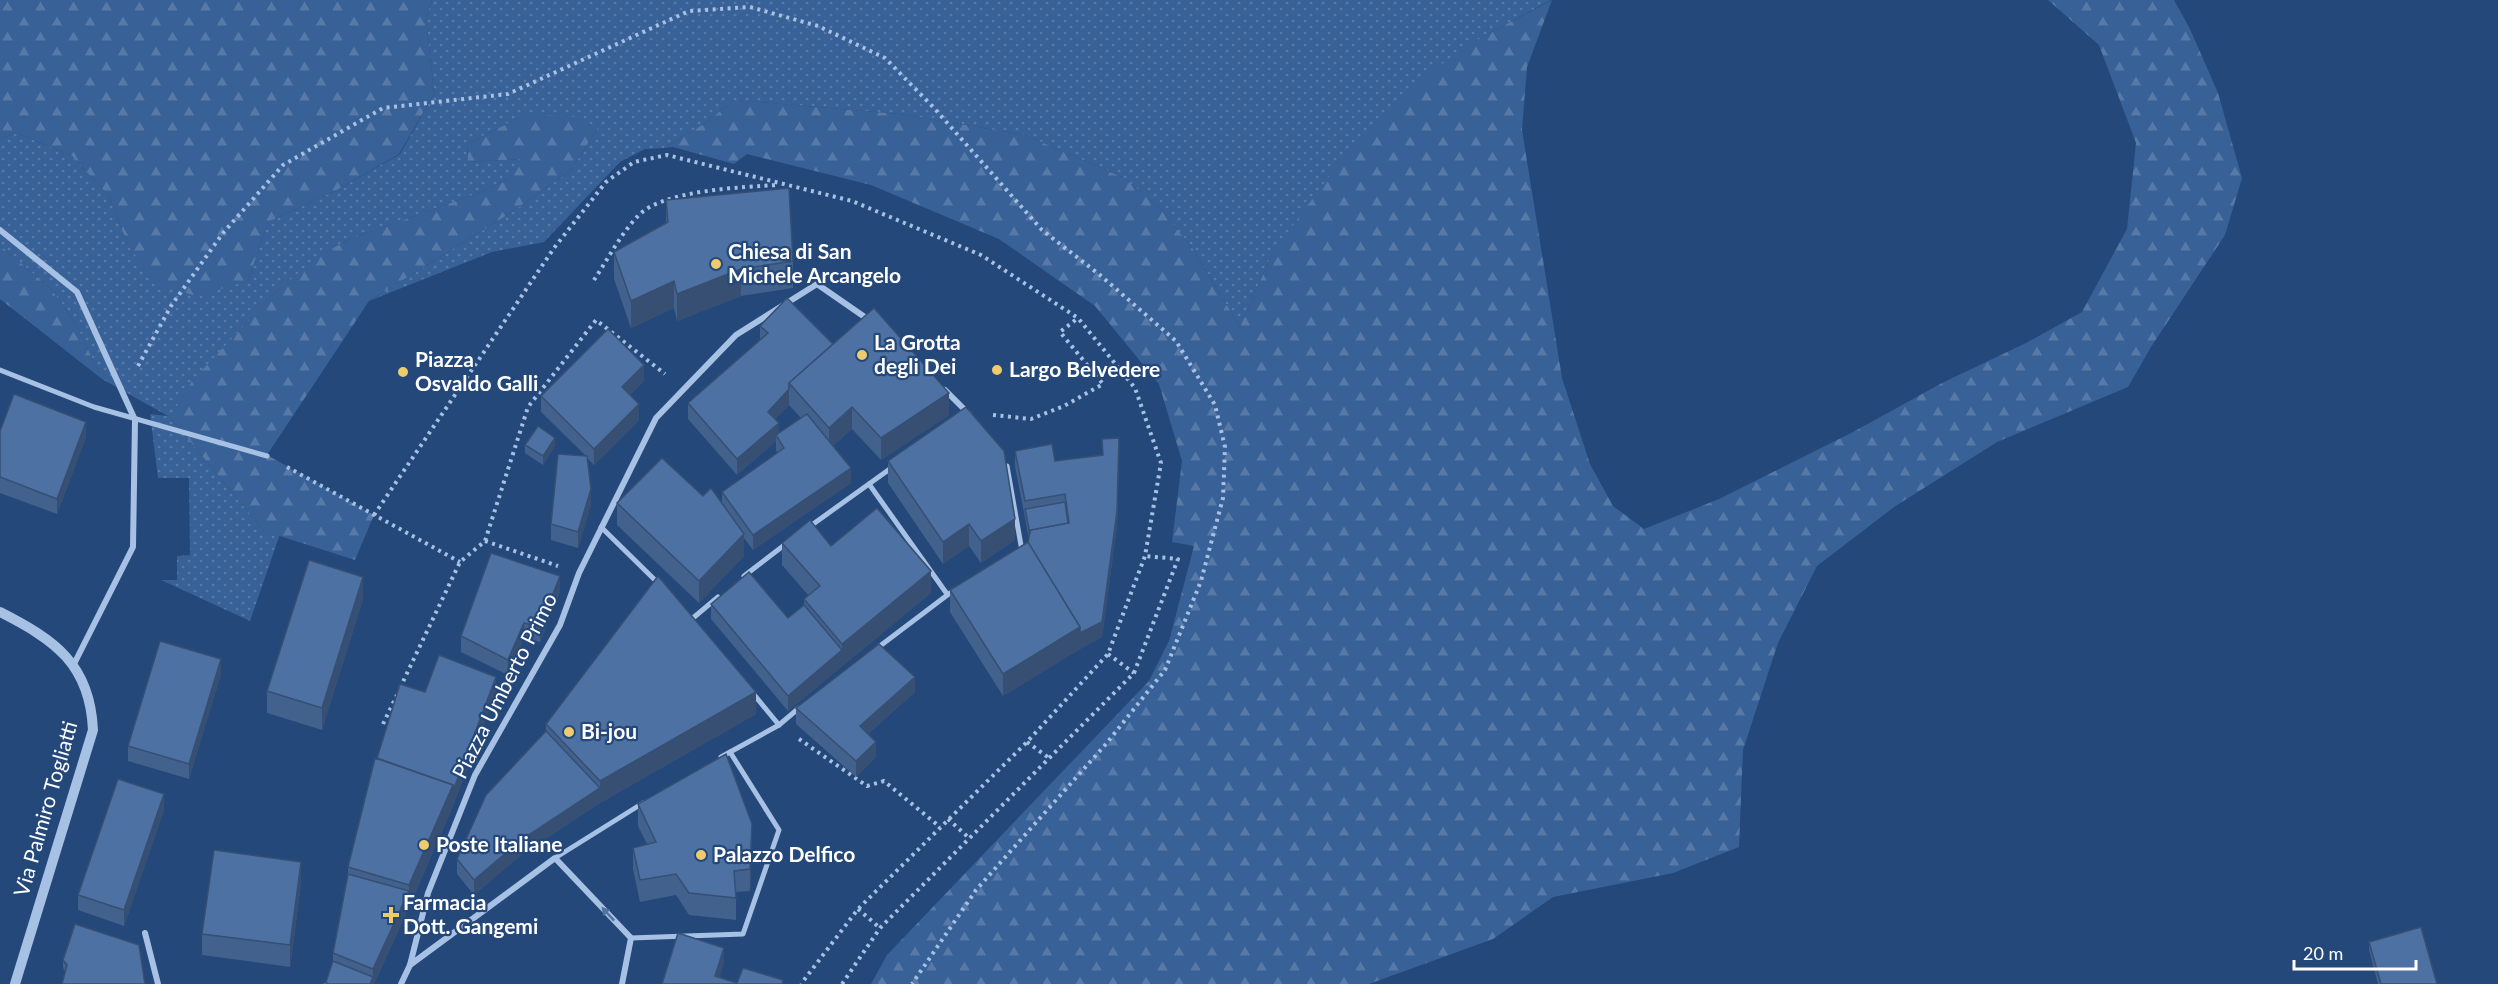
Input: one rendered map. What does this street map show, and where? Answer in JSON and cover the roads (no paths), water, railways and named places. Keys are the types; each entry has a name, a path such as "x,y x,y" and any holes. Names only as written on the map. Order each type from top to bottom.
{"street":[{"path":"0,230 77,292 135,420 133,547 74,664"},
{"name":"Piazza Umberto Primo","path":"401,984 410,965 428,893 475,775 560,625 579,573 656,418 736,334 817,284 875,323"},
{"path":"0,369 94,407 267,456"},
{"path":"943,388 974,421"},
{"path":"959,419 968,412"},
{"path":"1000,457 1007,466 1024,551 1014,556"},
{"path":"803,531 896,464"},
{"path":"869,484 947,594"},
{"path":"601,526 668,593"},
{"path":"738,581 794,538"},
{"path":"872,652 957,588"},
{"path":"693,618 720,596"},
{"path":"685,610 700,627"},
{"name":"Via Palmiro Togliatti","path":"0,612 35,630 74,664 89,694 93,730 15,984"},
{"path":"750,689 779,725"},
{"path":"711,763 779,725 807,703"},
{"path":"555,858 631,938 743,934 779,830 730,752"},
{"path":"410,965 555,858 654,796"},
{"path":"145,933 158,984"},
{"path":"622,984 631,938"}],"place":[{"name":"Chiesa di San Michele Arcangelo","path":"716,264"},
{"name":"La Grotta degli Dei","path":"862,355"},
{"name":"Largo Belvedere","path":"997,370"},
{"name":"Piazza Osvaldo Galli","path":"403,372"},
{"name":"Bi-jou","path":"569,732"},
{"name":"Poste Italiane","path":"424,845"},
{"name":"Palazzo Delfico","path":"701,855"},
{"name":"Farmacia Dott. Gangemi","path":"391,915"}]}
